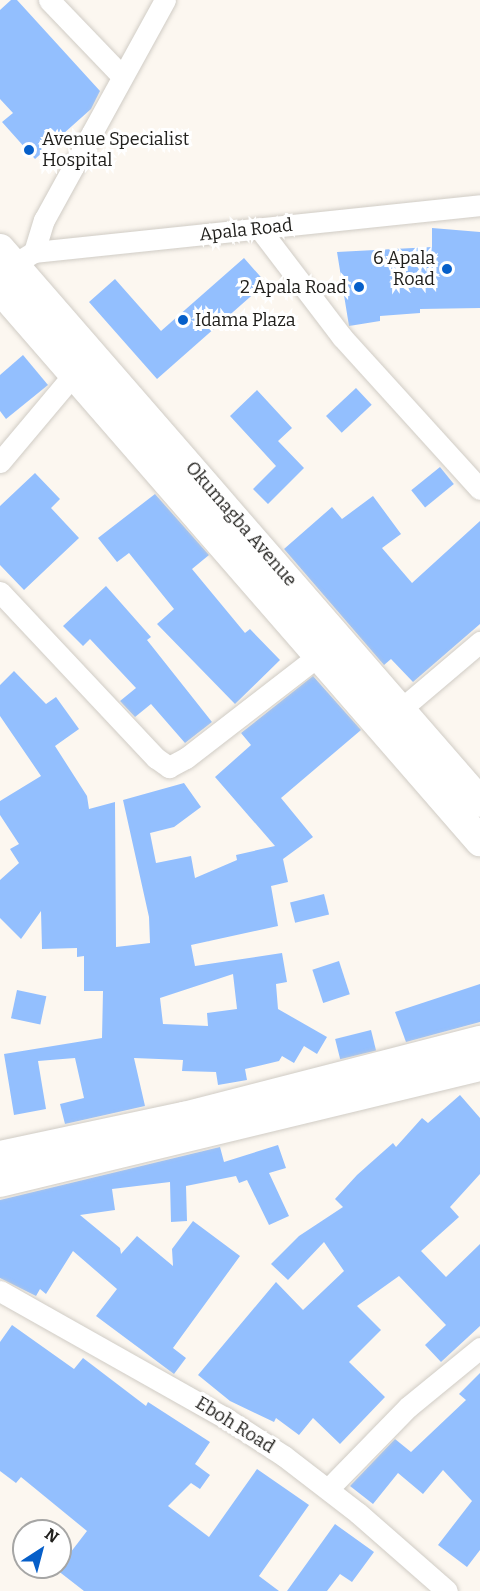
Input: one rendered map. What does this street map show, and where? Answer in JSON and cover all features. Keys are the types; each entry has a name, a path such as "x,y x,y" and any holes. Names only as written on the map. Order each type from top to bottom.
{"main road":[{"name":"Okumagba Avenue","path":"10,266 73,375 188,501 318,656 480,841"},
{"name":"Okumagba Avenue","path":"10,266 401,709 480,802"},
{"path":"0,1156 184,1118 480,1041"},
{"path":"0,1182 480,1066"}],"street":[{"path":"49,0 122,76"},
{"path":"10,266 44,220 165,0"},
{"name":"Apala Road","path":"10,266 259,228 480,205"},
{"path":"259,228 342,337 480,489"},
{"path":"0,462 73,375"},
{"path":"0,592 156,758 169,767 186,758 318,656"},
{"path":"401,709 480,642"},
{"name":"Eboh Road","path":"0,1291 224,1417 328,1489 447,1591"},
{"path":"328,1489 408,1407 480,1348"}],"building":[{"name":"Avenue Specialist Hospital","path":"11,0 17,0 100,91 91,109 35,159 2,122 13,113 0,99 0,10"},
{"path":"432,228 480,232 480,308 420,309 420,313 380,316 380,321 349,326 337,252 432,247"},
{"path":"244,258 266,283 157,379 89,302 115,279 161,331"},
{"path":"23,355 48,385 6,419 0,411 0,375"},
{"path":"356,388 372,405 342,433 326,416"},
{"path":"257,390 292,428 278,441 304,468 268,504 253,489 276,466 230,416"},
{"path":"440,467 454,484 425,507 411,490"},
{"path":"35,473 60,499 51,508 79,538 24,590 0,565 0,506"},
{"path":"155,494 209,555 192,569 245,633 250,629 280,660 235,704 157,624 174,609 129,553 117,562 98,538"},
{"path":"373,496 401,534 382,548 412,583 480,521 480,624 413,682 391,659 384,665 284,549 332,507 342,519"},
{"path":"106,586 151,637 147,640 212,722 185,743 151,704 135,717 120,701 136,688 90,639 83,646 63,626"},
{"path":"14,671 46,704 56,697 79,729 55,746 87,796 89,809 115,802 116,947 150,943 149,917 123,800 184,783 201,807 174,827 150,833 156,863 191,856 195,878 237,860 236,855 275,846 215,777 251,745 241,733 313,676 361,730 281,798 313,837 283,859 288,882 271,886 278,926 191,945 195,966 282,953 287,982 276,984 278,1009 327,1037 317,1054 304,1046 294,1063 282,1056 279,1061 245,1069 247,1080 218,1085 216,1072 182,1071 183,1060 134,1058 145,1106 65,1124 60,1104 84,1098 75,1058 38,1061 46,1109 14,1115 4,1054 102,1038 103,991 84,991 84,956 77,957 77,948 42,949 41,911 21,939 0,918 0,880 19,863 10,849 19,844 0,815 0,801 41,776 0,716 0,685","holes":["233,974 237,1009 207,1013 208,1026 163,1024 160,998"]},
{"path":"324,894 329,914 295,923 290,902"},
{"path":"339,961 350,994 323,1003 312,970"},
{"path":"480,984 480,1022 406,1042 395,1012"},
{"path":"17,990 46,996 40,1025 11,1018"},
{"path":"371,1030 376,1050 340,1059 335,1039"},
{"path":"460,1095 480,1118 480,1174 450,1207 459,1217 421,1251 446,1277 480,1244 480,1326 441,1362 425,1345 446,1325 399,1276 357,1306 381,1330 349,1362 385,1397 340,1444 313,1418 299,1435 276,1418 274,1422 230,1401 198,1375 276,1282 303,1310 344,1271 324,1242 288,1280 271,1264 299,1236 343,1207 335,1199 357,1175 393,1143 396,1147 422,1118 428,1123"},
{"path":"278,1145 286,1168 269,1173 289,1216 269,1225 247,1180 239,1183 236,1176 186,1186 187,1221 171,1222 170,1182 112,1189 115,1210 80,1215 120,1248 121,1254 137,1236 173,1266 172,1249 193,1221 240,1256 173,1348 186,1358 174,1374 96,1316 117,1289 73,1251 46,1294 40,1289 36,1296 0,1278 0,1200 220,1147 224,1162"},
{"path":"12,1325 74,1369 83,1358 146,1406 148,1402 210,1442 195,1464 210,1475 200,1489 191,1483 168,1506 209,1537 257,1469 309,1505 259,1576 279,1591 84,1591 69,1579 72,1579 72,1550 87,1531 21,1477 16,1483 0,1471 0,1342"},
{"path":"480,1373 480,1550 467,1567 438,1545 472,1501 443,1470 423,1494 398,1473 373,1504 350,1486 395,1439 411,1452 466,1400 459,1394"},
{"path":"335,1524 374,1552 352,1582 340,1574 327,1591 287,1591"}],"place":[{"name":"Avenue Specialist Hospital","path":"29,150"},
{"name":"6 Apala Road","path":"447,269"},
{"name":"2 Apala Road","path":"359,287"},
{"name":"Idama Plaza","path":"183,320"}]}
